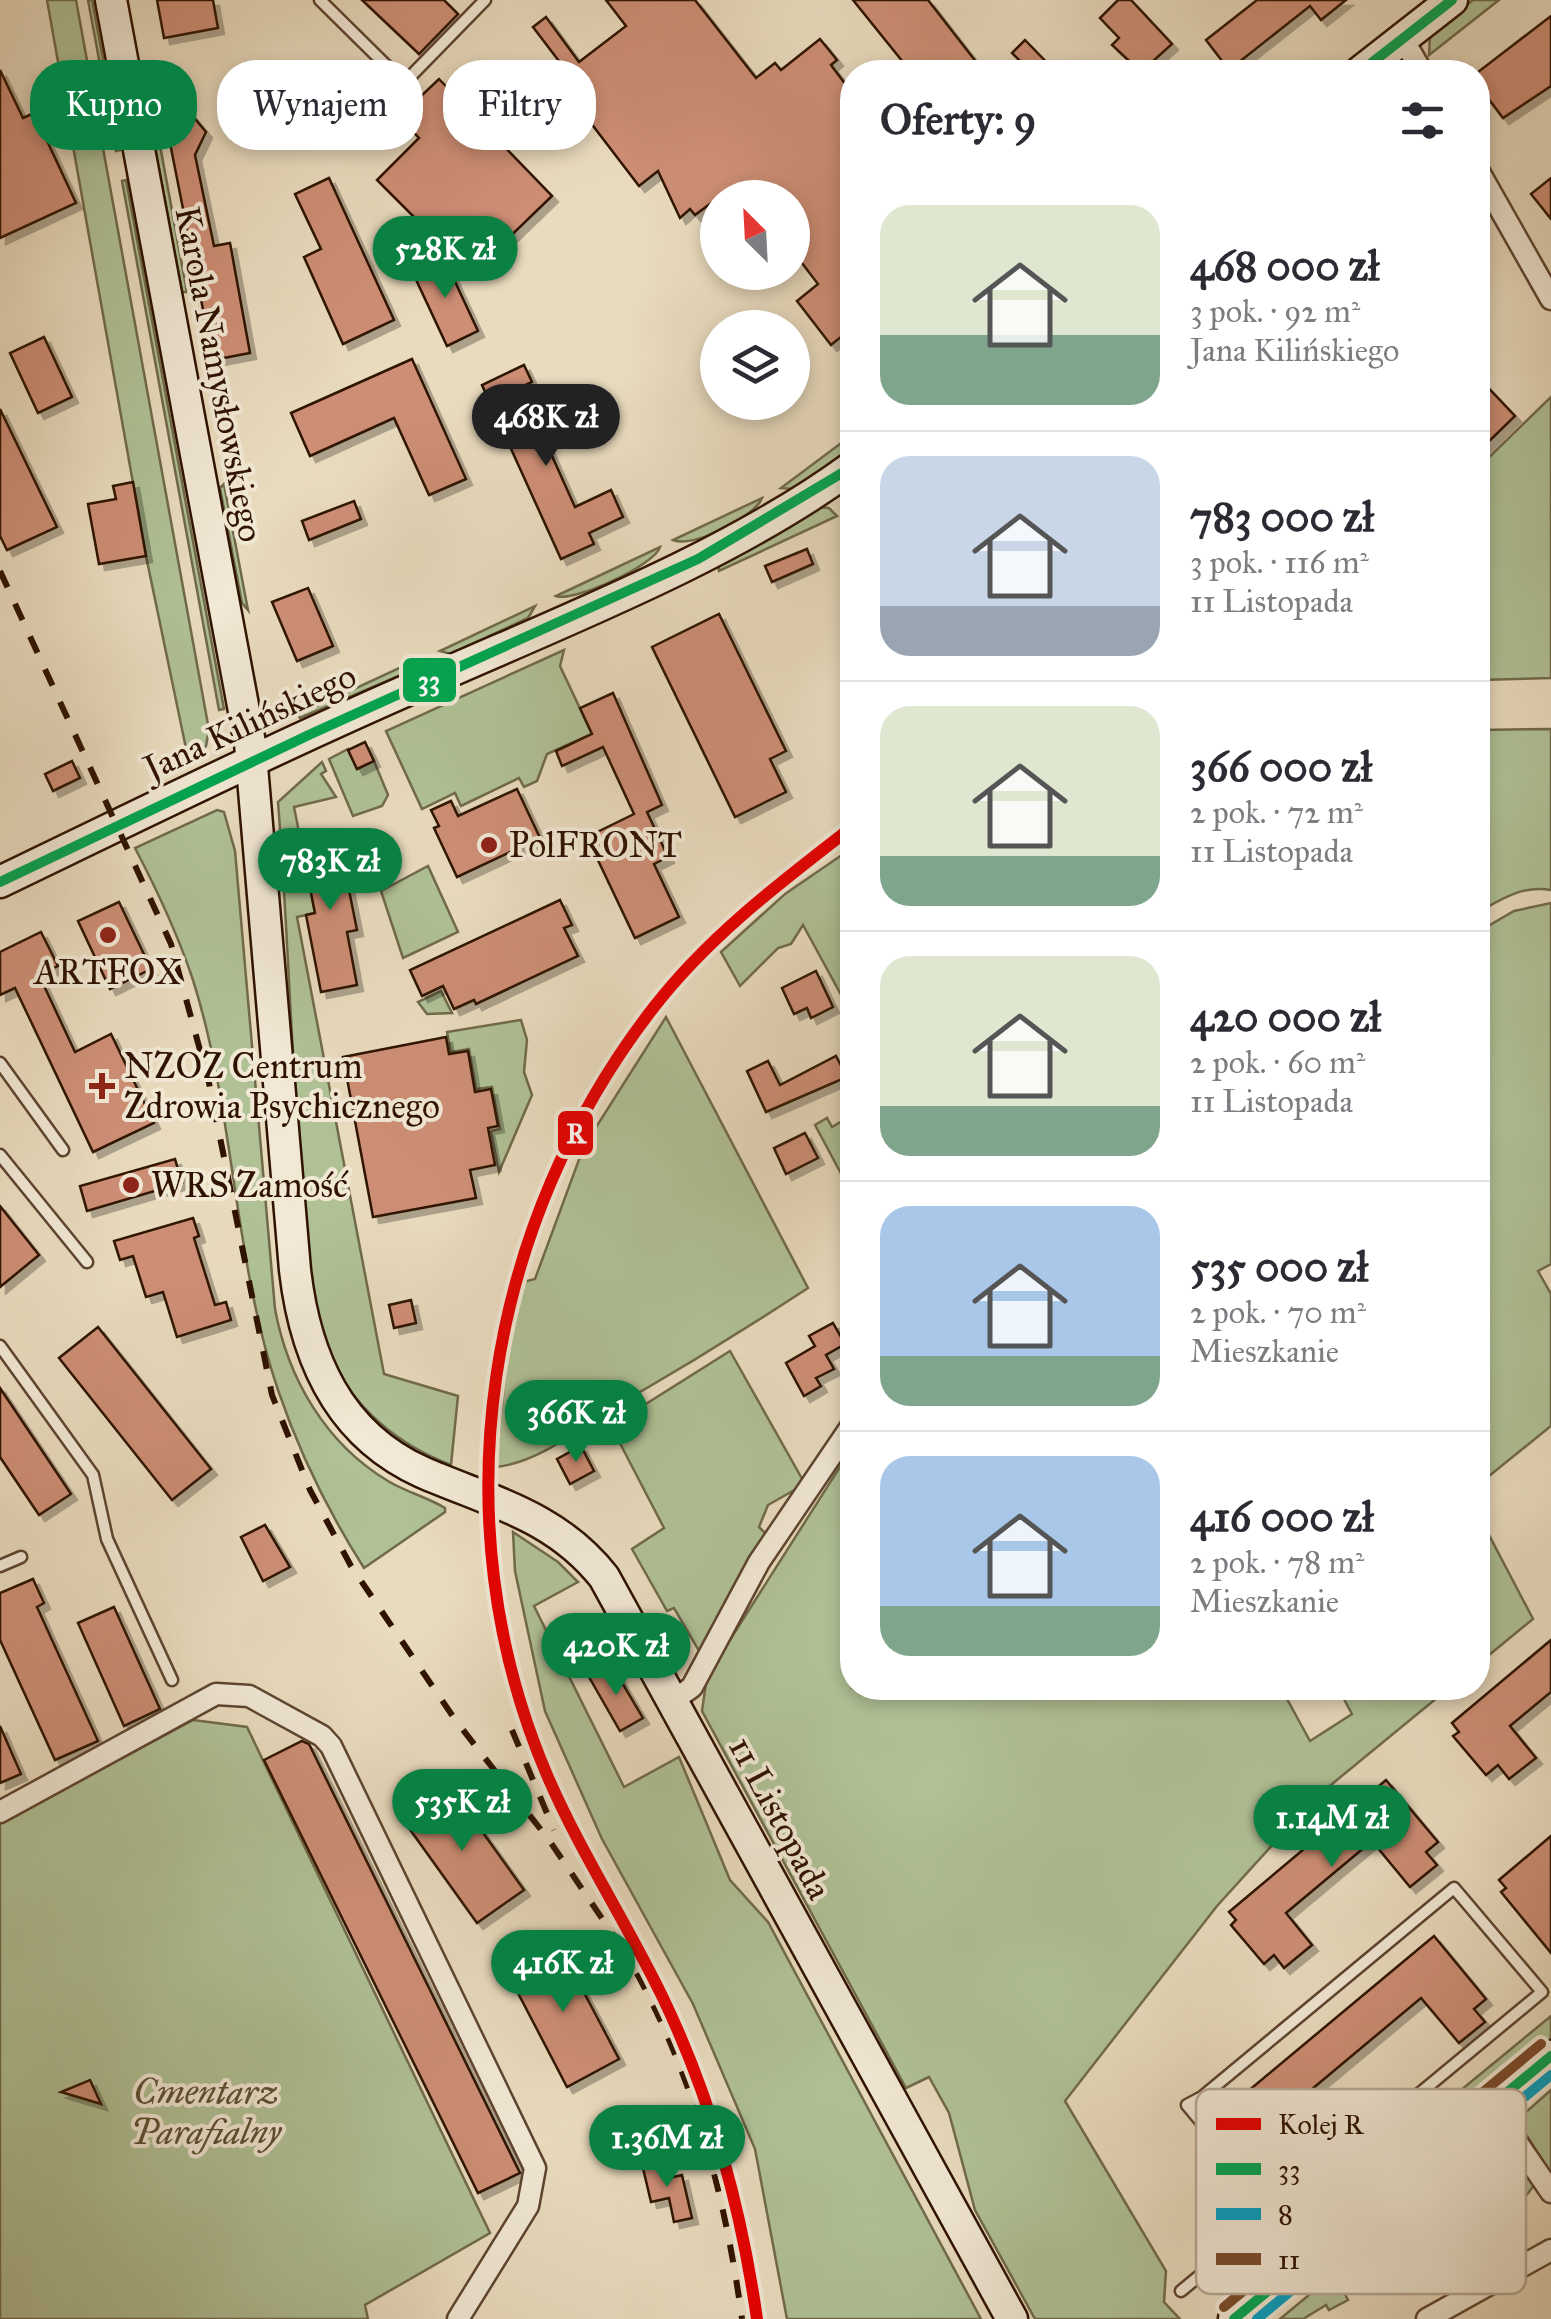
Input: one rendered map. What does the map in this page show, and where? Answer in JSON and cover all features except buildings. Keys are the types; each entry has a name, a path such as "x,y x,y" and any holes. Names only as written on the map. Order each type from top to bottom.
{"street":[{"name":"Karola Namysłowskiego","path":"110,0 252,761"},
{"path":"1376,60 1452,0"},
{"path":"1403,39 1415,60"},
{"path":"1490,191 1551,299"},
{"name":"Jana Kilińskiego","path":"0,882 700,555 793,508 840,476"},
{"name":"11 Listopada","path":"252,761 295,1270 309,1350 344,1412 388,1452 420,1471 531,1514 582,1552 616,1595 930,2176 1012,2319"},
{"path":"674,1700 692,1687 758,1562 840,1442"},
{"path":"0,1812 216,1694 249,1696 304,1722 331,1746 535,2168 528,2206 458,2319"},
{"path":"1512,2089 1551,2056"},
{"path":"1526,2156 1551,2192"},
{"path":"1526,2264 1551,2250"},
{"path":"1234,2319 1264,2294"},
{"path":"1427,2319 1472,2294"}],"lane":[{"path":"320,0 404,83 485,0"},
{"path":"0,1063 64,1150"},
{"path":"0,1155 87,1262"},
{"path":"0,1346 94,1475 106,1539 172,1680"},
{"path":"0,1566 21,1557"},
{"path":"1212,2089 1454,1888 1542,1992 1426,2089"},
{"path":"1181,2291 1196,2279"}],"green space":[{"path":"47,0 76,0 87,60 58,60"},
{"path":"88,0 92,0 103,60 99,60"},
{"path":"1473,0 1499,0 1429,55 1430,35"},
{"path":"74,150 103,150 209,730 206,746 188,758 146,556"},
{"path":"156,150 161,150 187,292 182,292"},
{"path":"126,180 224,709 219,710 122,181"},
{"path":"1551,397 1551,678 1490,680 1490,456"},
{"path":"840,444 840,457 793,489 781,488"},
{"path":"224,484 248,610 242,603 220,488"},
{"path":"762,498 748,514 722,530 694,540 673,540"},
{"path":"818,507 829,508 837,516 719,571 718,565"},
{"path":"660,547 644,563 612,581 579,594 556,596"},
{"path":"535,606 528,618 451,654 440,651"},
{"path":"564,650 560,666 592,734 547,754 537,781 524,787 519,778 461,806 455,793 422,809 386,731"},
{"path":"425,656 420,667 300,718 298,715"},
{"path":"1551,729 1551,890 1524,891 1490,906 1490,730"},
{"path":"348,749 357,769 374,761 388,795 382,806 353,816 329,759"},
{"path":"322,762 326,771 321,774 336,797 294,807 315,913 297,917 384,1374 458,1396 451,1465 395,1435 351,1391 330,1355 313,1292 298,1135 278,802"},
{"path":"217,810 224,812 235,851 275,1309 289,1360 313,1407 346,1448 388,1481 445,1508 445,1512 364,1568 316,1482 278,1390 252,1289 207,1030 181,946 135,848"},
{"path":"840,856 840,993 803,925 791,944 778,948 740,986 721,952 785,894"},
{"path":"428,866 458,932 403,958 381,891"},
{"path":"1551,903 1551,1264 1538,1271 1551,1294 1551,1426 1490,1475 1490,925 1514,911"},
{"path":"441,991 452,1013 427,1014 418,1002"},
{"path":"666,1017 808,1288 563,1441 529,1458 495,1467 509,1342 523,1282 535,1279 584,1146"},
{"path":"521,1020 527,1040 524,1072 532,1095 499,1172 491,1131 500,1129 492,1087 476,1089 469,1049 451,1052 447,1032"},
{"path":"827,1118 832,1127 840,1122 840,1172 815,1125"},
{"path":"730,1351 805,1484 768,1505 759,1527 768,1536 702,1656 674,1608 667,1611 632,1549 664,1528 611,1426"},
{"path":"840,1467 840,1700 1288,1700 1310,1741 1352,1714 1344,1700 1434,1700 1315,1798 1217,1906 1065,2101 1166,2271 1164,2302 1180,2319 1035,2319 975,2210 949,2113 929,2077 906,2088 702,1711 707,1676"},
{"path":"513,1532 558,1562 578,1582 534,1606 624,1787 679,1757 730,1880 768,1922 981,2319 787,2319 755,2149 693,2004 602,1839 545,1711 515,1571"},
{"path":"1490,1537 1533,1619 1490,1654"},
{"name":"Cmentarz Parafialny","path":"193,1720 247,1727 490,2233 365,2305 368,2319 0,2319 0,1824"},
{"path":"1551,2016 1551,2040 1492,2089 1462,2089"},
{"path":"1551,2090 1551,2174 1526,2134 1526,2112"},
{"path":"1526,2171 1535,2184 1526,2196"},
{"path":"1310,2294 1345,2294 1348,2300 1329,2310 1326,2305 1303,2319 1280,2319"}],"railway":[{"path":"0,571 171,944 209,1083 272,1395 310,1490 351,1566 456,1721 549,1840 626,1954"},
{"path":"512,1730 554,1830"},
{"path":"619,1942 665,2031 700,2124 725,2220 742,2319"}],"rail line":[{"name":"R","path":"757,2319 733,2195 696,2075 649,1970 560,1804 513,1678 494,1578 488,1477 496,1377 517,1278 551,1183 596,1092 675,981 747,911 840,836"}],"transit line":[{"name":"33","path":"1375,60 1452,0"},
{"name":"33","path":"0,882 313,733 698,559 840,474"},
{"name":"11","path":"1487,2089 1541,2044"},
{"name":"33","path":"1511,2089 1551,2056"},
{"name":"8","path":"1526,2096 1551,2075"},
{"name":"11","path":"1224,2307 1240,2294"},
{"name":"33","path":"1234,2319 1264,2294"},
{"name":"8","path":"1257,2319 1287,2294"}],"place":[{"name":"PolFRONT","path":"489,845"},
{"name":"ARTFOX","path":"108,935"},
{"name":"NZOZ Centrum Zdrowia Psychicznego","path":"102,1086"},
{"name":"WRS Zamość","path":"131,1185"}]}
